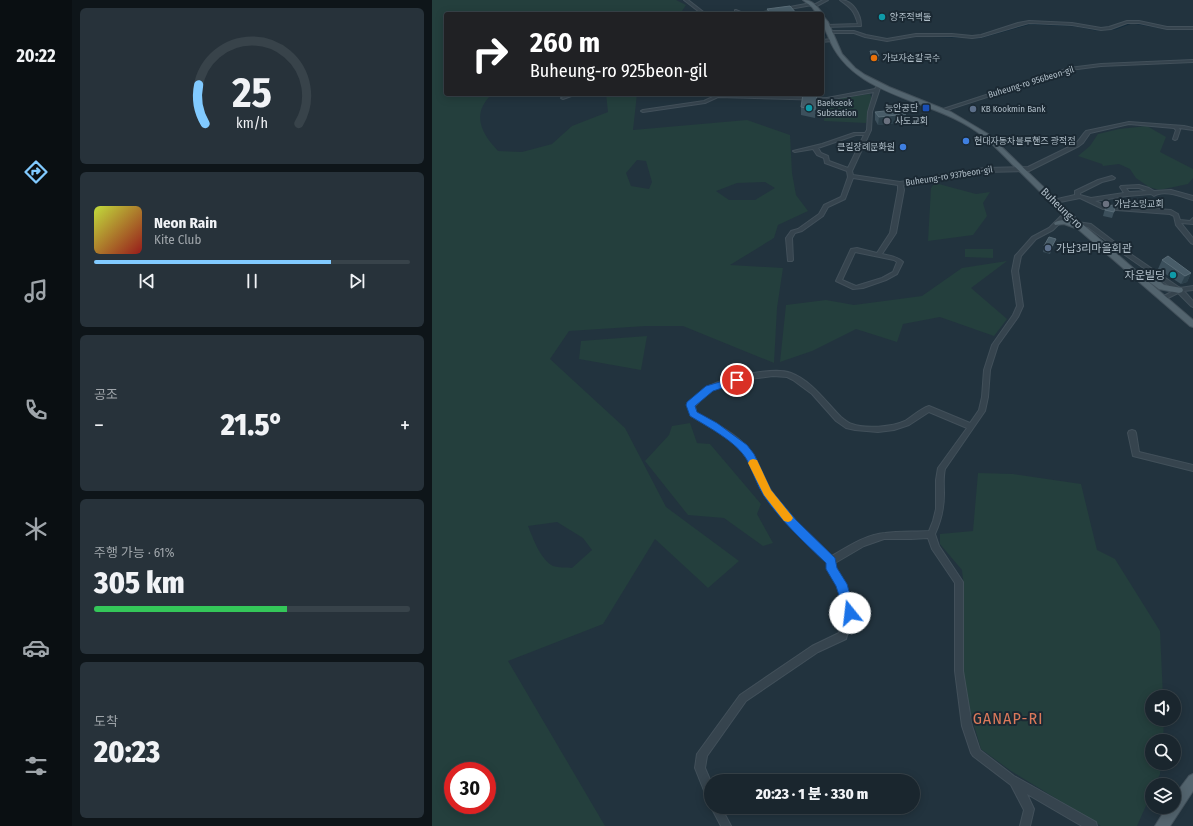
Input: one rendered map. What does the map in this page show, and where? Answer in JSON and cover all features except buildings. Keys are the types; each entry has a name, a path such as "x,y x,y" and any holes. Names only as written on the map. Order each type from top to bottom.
{"main road":[{"path":"805,0 813,5 818,12"},
{"name":"Buheung-ro","path":"824,21 831,40 847,63 879,88 942,110 970,124 986,135 1077,224 1193,324"},
{"path":"1058,223 1070,224 1088,232 1115,249 1162,287 1179,290"},
{"path":"1181,797 1193,780"},
{"path":"1162,826 1170,814"}],"street":[{"path":"686,0 701,12"},
{"path":"769,12 813,5 826,0"},
{"path":"842,0 854,7 858,13 860,25 858,29 848,32"},
{"path":"828,29 887,40 916,35 976,37 1029,22 1072,24 1097,29 1110,28 1120,24 1133,22 1167,28 1193,28"},
{"path":"828,29 860,25"},
{"path":"1110,28 1116,31"},
{"path":"824,41 831,40"},
{"name":"Buheung-ro 956beon-gil","path":"942,110 1069,69 1101,65 1193,61"},
{"path":"643,111 705,102 717,96 827,99 879,88"},
{"path":"790,260 789,238 793,232 800,230 821,215 826,206 843,198 851,176 850,170 868,132 870,112 879,88"},
{"path":"563,98 569,96"},
{"path":"1023,170 1029,169 1073,147 1081,142 1084,134 1129,123 1193,130"},
{"path":"1175,139 1178,130 1176,127"},
{"path":"795,151 868,132"},
{"path":"815,147 819,154 826,157 827,162 850,170"},
{"name":"Buheung-ro 937beon-gil","path":"851,176 900,184 985,170 1014,168 1023,170"},
{"path":"1078,195 1077,192 1100,181 1112,178"},
{"name":"Buheung-ro 937beon-gil","path":"878,255 893,233 901,190 900,184"},
{"path":"1127,194 1123,187 1140,187 1151,190 1154,194"},
{"path":"1090,200 1127,194 1154,194 1171,192 1193,198"},
{"path":"1055,201 1078,195 1099,206 1107,208 1171,212 1176,215 1179,225 1193,242"},
{"path":"1068,214 1051,229 1034,238 1018,256 1015,271 1020,306 1016,316 995,345 987,370 985,397 982,411 970,426 942,468 939,477 939,518 931,534 935,547 959,582 959,671 969,732 976,752 1014,781 1092,826"},
{"path":"1178,221 1191,222 1193,220"},
{"path":"1077,224 1089,225 1096,229 1127,254 1179,290 1193,305"},
{"path":"853,250 878,255 896,259 900,262 895,273 884,279 855,288 839,281 853,250"},
{"path":"1164,298 1179,290 1190,288 1193,281"},
{"path":"704,777 700,768 702,754 743,698 815,648 843,636 850,613 841,584 831,569 831,562 792,523 767,492 750,457 743,447 713,425 693,414 691,405 710,389 750,377 775,373 788,375 814,392 833,413 850,426 868,429 893,428 905,424 929,409 970,426"},
{"path":"1132,433 1136,454 1193,468"},
{"path":"831,562 862,543 884,536 931,534"},
{"path":"1014,781 1029,809 1025,826"},
{"path":"720,814 726,826"}],"green space":[{"path":"432,0 676,0 686,5 681,12 444,12 444,96 490,96 486,101 480,116 483,130 498,151 522,152 552,144 572,126 608,112 606,96 637,96 633,130 747,120 790,135 792,173 796,195 808,211 778,225 774,238 730,265 783,268 777,308 774,363 683,326 646,326 569,331 550,359 625,428 666,507 739,561 708,588 655,539 603,624 508,661 605,826 432,826","holes":["637,160 646,161 652,182 649,189 631,186 626,173","765,182 775,188 755,200 729,200 716,191 737,183","557,522 583,538 592,550 572,568 557,567 548,563 544,558 528,526"]},
{"path":"870,94 872,99 866,123 824,121 827,100"},
{"path":"1147,126 1166,137 1160,152 1193,169 1193,178 1188,184 1159,190 1149,187 1136,178 1130,169 1119,164 1103,166 1102,164 1078,156 1090,146 1098,134 1119,129"},
{"path":"935,183 976,194 990,192 983,203 987,216 973,235 928,241 931,188"},
{"path":"965,249 993,249 993,258 965,257"},
{"path":"1007,261 971,288 1007,319 994,336 940,317 903,324 897,342 856,329 812,351 780,362 786,305 826,300 854,305 922,296 962,268"},
{"path":"647,336 641,370 579,359 581,341"},
{"path":"690,423 697,443 710,444 761,504 757,514 773,543 763,546 724,518 688,515 645,461 669,435 672,426"},
{"path":"978,473 1013,474 1081,484 1097,550 1115,559 1160,631 1163,690 1145,690 1145,726 1164,726 1163,734 1145,734 1145,770 1160,770 1160,774 1158,778 1145,778 1145,808 1137,826 1101,826 1011,771 981,749 966,698 962,667 964,587 962,570 940,544 940,534 973,531"}],"waterway":[{"path":"897,39 917,36 980,38 1030,24 1075,26 1095,30 1116,29 1132,23 1161,28 1193,29"},
{"path":"854,33 864,37 885,40"}],"slow traffic":[{"path":"753,463 767,492 788,518"}],"place":[{"name":"양주적벽돌","path":"882,17"},
{"name":"가보자손칼국수","path":"874,58"},
{"name":"Baekseok Substation","path":"809,108"},
{"name":"능안공단","path":"926,108"},
{"name":"KB Kookmin Bank","path":"973,109"},
{"name":"사도교회","path":"887,121"},
{"name":"현대자동차블루핸즈 광적점","path":"966,141"},
{"name":"큰길장례문화원","path":"903,147"},
{"name":"가납소밍교회","path":"1106,204"},
{"name":"가납3리마을회관","path":"1048,248"},
{"name":"자운빌딩","path":"1173,275"}],"district":[{"name":"GANAP-RI","path":"1008,718"}],"route":[{"path":"737,380 724,383 710,389 691,405 693,414 713,425 743,447 750,457 767,492 792,523 831,562 831,569 841,584 850,613"}]}
